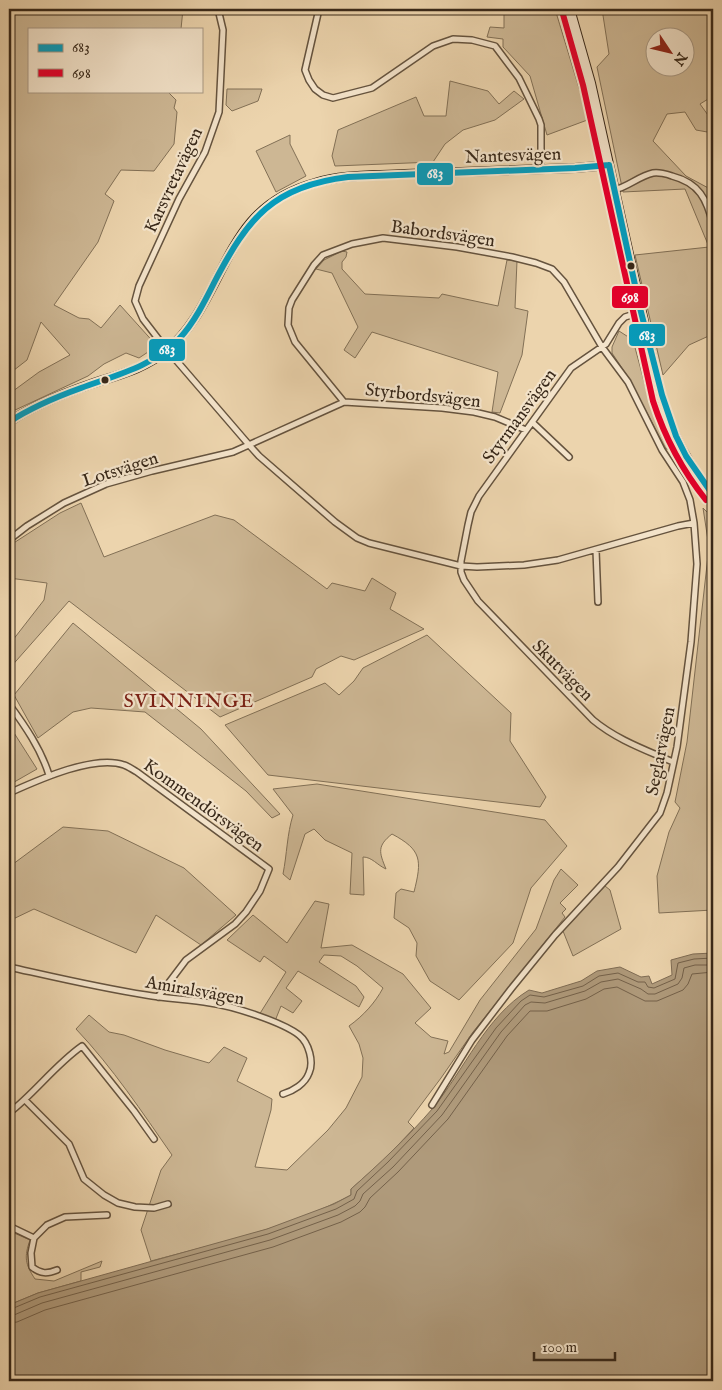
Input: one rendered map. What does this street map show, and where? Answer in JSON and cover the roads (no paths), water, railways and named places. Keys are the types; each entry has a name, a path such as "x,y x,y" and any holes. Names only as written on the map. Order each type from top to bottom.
{"street":[{"name":"Karsvretavägen","path":"168,350 143,319 135,301 139,286 179,199 205,152 219,112 222,30 218,9"},
{"path":"319,9 305,70 315,89 323,95 334,98 372,88 433,46 454,39 472,40 495,46 519,78 539,119 541,126 541,169"},
{"path":"570,9 591,83 641,312 667,415 690,463 713,495"},
{"name":"Nantesvägen","path":"9,422 61,395 133,371 148,364 168,350 191,324 246,229 270,204 288,193 317,182 368,175 609,165"},
{"path":"614,190 625,188 632,182 653,173 685,180 695,186 702,195 710,210 713,225"},
{"name":"Babordsvägen","path":"344,402 295,342 291,334 288,317 292,300 320,258 335,249 362,241 390,239 457,247 512,257 548,267 566,284 602,347"},
{"name":"Styrmansvägen","path":"461,566 468,525 476,503 526,430 571,368 602,347 610,339 621,320 630,314 641,312"},
{"name":"Seglarvägen","path":"432,1105 472,1040 511,989 555,935 618,867 654,822 664,802 673,762 694,620 697,564 694,523 690,500 683,482 662,450 628,382 602,347"},
{"path":"168,350 250,446 311,502 357,538 380,546 461,566 477,568 524,565 558,560 694,523"},
{"name":"Styrbordsvägen","path":"344,402 442,408 474,412 495,417 526,430"},
{"name":"Lotsvägen","path":"9,540 27,526 64,503 106,484 152,471 219,457 250,446 344,402"},
{"path":"532,422 569,457"},
{"path":"596,550 598,602"},
{"name":"Skutvägen","path":"461,566 464,580 478,601 593,720 622,739 673,762"},
{"path":"9,704 25,726 49,775"},
{"name":"Kommendörsvägen","path":"9,793 49,775 94,764 113,762 124,765 137,772 269,869 260,890 246,912 229,929 186,960 158,997"},
{"name":"Amiralsvägen","path":"9,967 158,997 235,1008 299,1035 308,1048 311,1062 310,1071 302,1083 283,1094"},
{"path":"9,1113 82,1046 154,1138"},
{"path":"25,1100 69,1144 84,1179 104,1195 118,1203 135,1207 154,1208 168,1204"},
{"path":"58,1270 49,1273 38,1272 32,1267 31,1253 34,1238 47,1225 65,1217 107,1215"},
{"path":"9,1226 34,1238"}],"water":[{"path":"713,953 713,1381 9,1381 9,1305 38,1293 267,1229 334,1204 351,1195 351,1189 423,1119 444,1093 476,1044 500,1014 529,990 542,993 581,981 597,971 620,967 641,977 649,976 652,984 672,975 671,960 693,954"}],"district":[{"name":"SVINNINGE","path":"189,700"}]}
